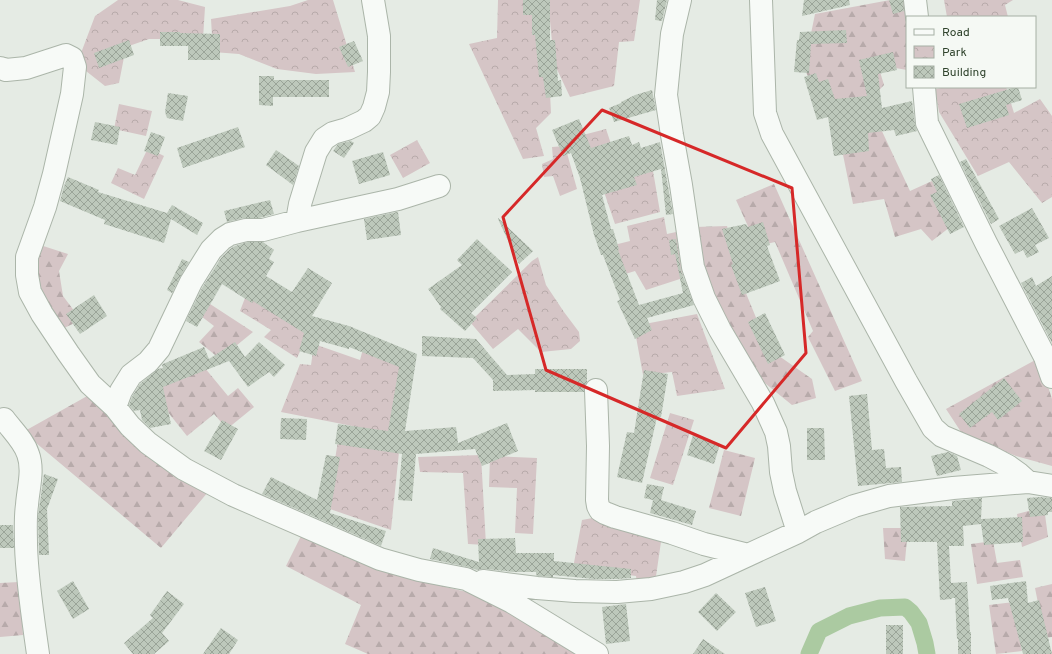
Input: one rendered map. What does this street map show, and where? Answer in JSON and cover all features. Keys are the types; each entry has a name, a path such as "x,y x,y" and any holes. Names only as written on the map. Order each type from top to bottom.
{"lane":[{"path":"297,221 300,204 316,152 324,139 333,133 347,129 364,121 370,116 374,107 378,92 379,36 373,0"},
{"path":"680,0 672,34 666,95 694,267 704,298 720,330 763,402 776,432 785,491 798,532"},
{"path":"761,0 765,113 772,134 906,381 933,428 942,436 989,456 1008,466 1020,474 1028,482"},
{"path":"915,0 917,16"},
{"path":"0,68 6,70 26,68 66,55 72,58 75,67 72,94 54,174 45,207 28,257 27,275 30,292 42,314 90,384 148,443 184,469 233,495 380,559 418,570 466,579 537,588 618,592 651,589 684,582 705,575 798,532 816,522 854,506 889,496 953,488 1028,482 1052,486"},
{"path":"924,88 927,123 986,243 1045,357 1052,377"},
{"path":"115,408 121,391 131,375 148,362 159,349 191,282 211,250 222,239 230,234 246,230 263,230 398,199 439,186"},
{"path":"596,390 598,446 597,500 600,510 615,517 672,533 704,544 748,555"},
{"path":"4,419 24,444 29,454 30,476 26,506 26,546 30,598 38,654"},
{"path":"466,579 512,602 597,654"}],"highlighted area":[{"path":"602,110 792,188 806,353 726,448 546,370 503,217"}],"green space":[{"path":"118,0 178,0 205,7 203,39 149,39 126,47 119,83 105,86 86,71 81,53 95,16"},
{"path":"308,0 333,0 355,72 316,74 277,69 239,54 213,52 211,19 290,6"},
{"path":"498,0 537,0 550,93 551,113 536,128 544,156 523,159 469,44 497,38"},
{"path":"548,0 640,0 634,41 619,42 614,86 570,97 554,63"},
{"path":"890,0 904,0 909,2 906,16 906,70 878,65 884,85 869,101 819,99 804,68 815,14"},
{"path":"944,0 1013,0 1005,5 1008,16 947,16"},
{"path":"1006,88 1014,113 1040,99 1052,116 1052,197 1042,203 1009,162 978,176 939,112 935,89"},
{"path":"119,104 152,111 146,136 114,129"},
{"path":"880,127 910,191 932,181 954,224 932,241 921,229 895,237 884,199 853,204 840,140"},
{"path":"606,129 617,162 607,169 579,136"},
{"path":"417,140 430,163 403,178 390,155"},
{"path":"565,146 577,189 560,196 553,176 544,177 542,164 553,159 552,147"},
{"path":"148,148 164,156 144,199 111,183 118,168 135,175"},
{"path":"653,171 660,212 615,224 602,186"},
{"path":"774,184 862,381 835,391 808,337 813,331 775,242 757,246 736,200"},
{"path":"664,217 667,234 676,232 683,278 646,290 635,271 622,275 614,245 630,241 627,226"},
{"path":"727,226 743,286 769,349 812,379 816,398 792,405 755,375 697,265 695,227"},
{"path":"37,244 68,254 59,271 63,296 81,320 62,329 36,288"},
{"path":"538,257 546,285 579,332 580,341 571,349 541,352 518,329 493,349 470,322 532,261"},
{"path":"250,285 309,332 297,358 264,337 271,330 240,311"},
{"path":"207,302 253,332 220,359 199,342 214,326 197,313"},
{"path":"697,314 725,389 677,396 672,372 643,375 634,326"},
{"path":"314,344 360,360 364,345 405,362 388,433 281,412 300,364 311,365"},
{"path":"195,356 228,396 238,388 254,407 227,429 214,414 187,436 151,391"},
{"path":"1039,358 1052,399 1052,466 1016,456 963,435 946,409"},
{"path":"89,395 208,492 161,548 23,432"},
{"path":"670,413 694,420 673,485 650,478"},
{"path":"338,441 399,452 391,530 327,508"},
{"path":"724,450 755,458 741,516 709,508"},
{"path":"481,455 486,545 468,544 463,473 420,472 418,457"},
{"path":"490,456 537,458 533,534 515,533 517,488 489,487"},
{"path":"1044,507 1048,537 1022,547 1017,514"},
{"path":"603,516 662,535 655,583 637,583 636,576 573,568 582,520"},
{"path":"883,528 908,528 905,561 885,559"},
{"path":"304,530 409,578 483,596 589,654 368,654 345,644 361,605 286,566"},
{"path":"993,541 997,563 1020,560 1023,577 977,584 971,544"},
{"path":"19,582 23,635 0,637 0,583"},
{"path":"1052,584 1052,637 1045,638 1035,588"},
{"path":"1014,602 1022,651 996,654 989,605"}],"building":[{"path":"523,0 550,0 550,40 555,40 558,81 561,80 562,96 546,98 543,77 539,77 535,35 532,35 532,15 523,15"},
{"path":"657,0 667,0 662,21 655,20"},
{"path":"804,0 849,0 850,5 802,16"},
{"path":"889,0 903,0 904,11 893,14"},
{"path":"846,30 847,43 811,44 809,73 794,72 797,40 799,40 800,32"},
{"path":"160,32 220,34 220,60 188,60 188,46 160,46"},
{"path":"129,40 134,55 99,68 94,53"},
{"path":"354,41 363,61 348,67 339,47"},
{"path":"893,52 897,70 878,74 882,108 912,101 917,131 896,136 894,130 868,133 869,151 834,156 828,117 817,120 804,77 816,73 819,82 828,79 835,99 867,96 859,60"},
{"path":"259,76 274,76 274,80 329,80 329,97 273,97 273,106 259,105"},
{"path":"1013,88 1018,88 1022,100 1006,105 1009,115 967,128 959,104"},
{"path":"652,90 656,110 614,122 609,108 635,95"},
{"path":"168,93 188,96 183,121 167,118 165,112"},
{"path":"579,119 591,148 629,136 632,145 639,142 641,148 660,142 673,214 666,215 661,169 634,177 637,185 602,195 611,229 613,229 619,249 618,250 639,305 683,293 675,254 671,255 669,240 676,239 681,271 694,305 647,318 652,330 635,339 617,301 620,300 594,235 580,178 571,153 563,156 552,130"},
{"path":"95,122 120,127 117,145 91,140"},
{"path":"238,127 245,147 183,168 177,148"},
{"path":"151,132 165,137 158,156 144,151"},
{"path":"351,141 354,143 344,158 333,151 338,144"},
{"path":"276,150 299,166 293,185 266,165"},
{"path":"383,152 390,175 359,184 352,161"},
{"path":"966,159 999,219 991,224 960,162"},
{"path":"939,175 964,227 950,234 930,195 937,192 931,179"},
{"path":"68,177 99,190 98,192 167,213 172,205 203,223 197,235 171,219 164,243 104,224 105,220 60,201"},
{"path":"270,200 274,214 259,218 243,218 227,222 224,211"},
{"path":"1032,208 1049,238 1035,245 1039,252 1027,258 1023,250 1015,254 999,226"},
{"path":"398,212 401,235 367,240 364,219"},
{"path":"498,219 533,251 519,264"},
{"path":"763,222 770,245 767,246 780,281 742,295 731,265 733,264 722,229 746,224 748,227"},
{"path":"477,239 512,272 471,313 477,318 465,331 440,309 441,307 428,289 462,265 457,260"},
{"path":"248,242 263,242 274,250 269,259 274,262 266,276 292,292 308,268 332,283 312,316 349,326 417,354 405,431 456,427 458,443 507,423 518,451 482,466 475,449 416,454 412,501 398,500 402,454 335,444 338,424 388,431 399,367 349,347 349,349 320,341 316,356 299,351 304,333 253,301 252,303 222,284 197,327 186,321 202,288 221,258 235,246"},
{"path":"182,259 189,262 172,293 167,290"},
{"path":"1052,276 1052,343 1021,283 1032,277 1036,286"},
{"path":"94,295 107,316 80,334 66,314"},
{"path":"765,313 785,355 768,364 748,322"},
{"path":"422,336 476,339 507,375 535,374 535,369 587,369 587,382 584,392 535,392 535,390 493,391 493,380 473,358 422,356"},
{"path":"235,342 245,357 259,342 285,365 274,377 269,372 248,387 229,361 163,387 171,424 150,428 142,420 140,410 134,411 129,405 140,384 158,369 163,368 163,364 204,347 209,359"},
{"path":"644,370 668,374 661,417 657,417 642,483 617,477 627,432 634,433"},
{"path":"1004,378 1022,401 998,420 992,412 970,428 959,414"},
{"path":"867,394 872,450 884,449 886,468 901,467 902,482 858,486 849,396"},
{"path":"281,418 307,419 306,440 280,439"},
{"path":"222,420 238,429 221,460 204,451"},
{"path":"807,428 824,428 825,460 807,460"},
{"path":"693,435 720,444 714,464 687,455"},
{"path":"948,452 957,456 961,470 937,476 931,456"},
{"path":"326,455 340,457 330,513 386,531 381,546 262,494 271,477 317,500"},
{"path":"44,474 58,479 47,509 49,555 39,555 38,516"},
{"path":"647,484 664,487 661,500 696,511 692,525 650,513 653,500 644,498"},
{"path":"982,498 981,519 1022,517 1023,542 984,545 981,524 963,526 964,546 949,546 951,583 967,582 971,632 971,654 958,654 955,598 940,600 937,542 901,542 900,507 952,506 952,501"},
{"path":"1027,498 1052,498 1052,512 1048,512 1048,515 1030,517"},
{"path":"0,525 13,525 14,548 0,548"},
{"path":"515,538 516,553 554,553 554,561 631,569 631,578 594,579 553,575 553,577 538,576 536,575 536,572 514,572 485,569 477,570 430,559 433,548 479,562 478,539"},
{"path":"73,581 89,609 73,619 57,591"},
{"path":"1026,581 1028,603 1039,600 1052,654 1023,654 1008,598 992,600 990,586"},
{"path":"765,587 776,621 756,627 745,593"},
{"path":"167,591 184,604 162,633 169,641 154,654 133,654 124,643 153,618 150,615"},
{"path":"716,593 736,612 717,631 698,612"},
{"path":"626,604 630,641 606,644 602,607"},
{"path":"886,625 903,625 903,654 886,654"},
{"path":"221,628 238,640 229,654 203,654"},
{"path":"703,639 725,654 693,654"}],"waterway":[{"path":"809,654 819,631 849,616 880,608 905,607 911,612 919,623 927,654"}]}
